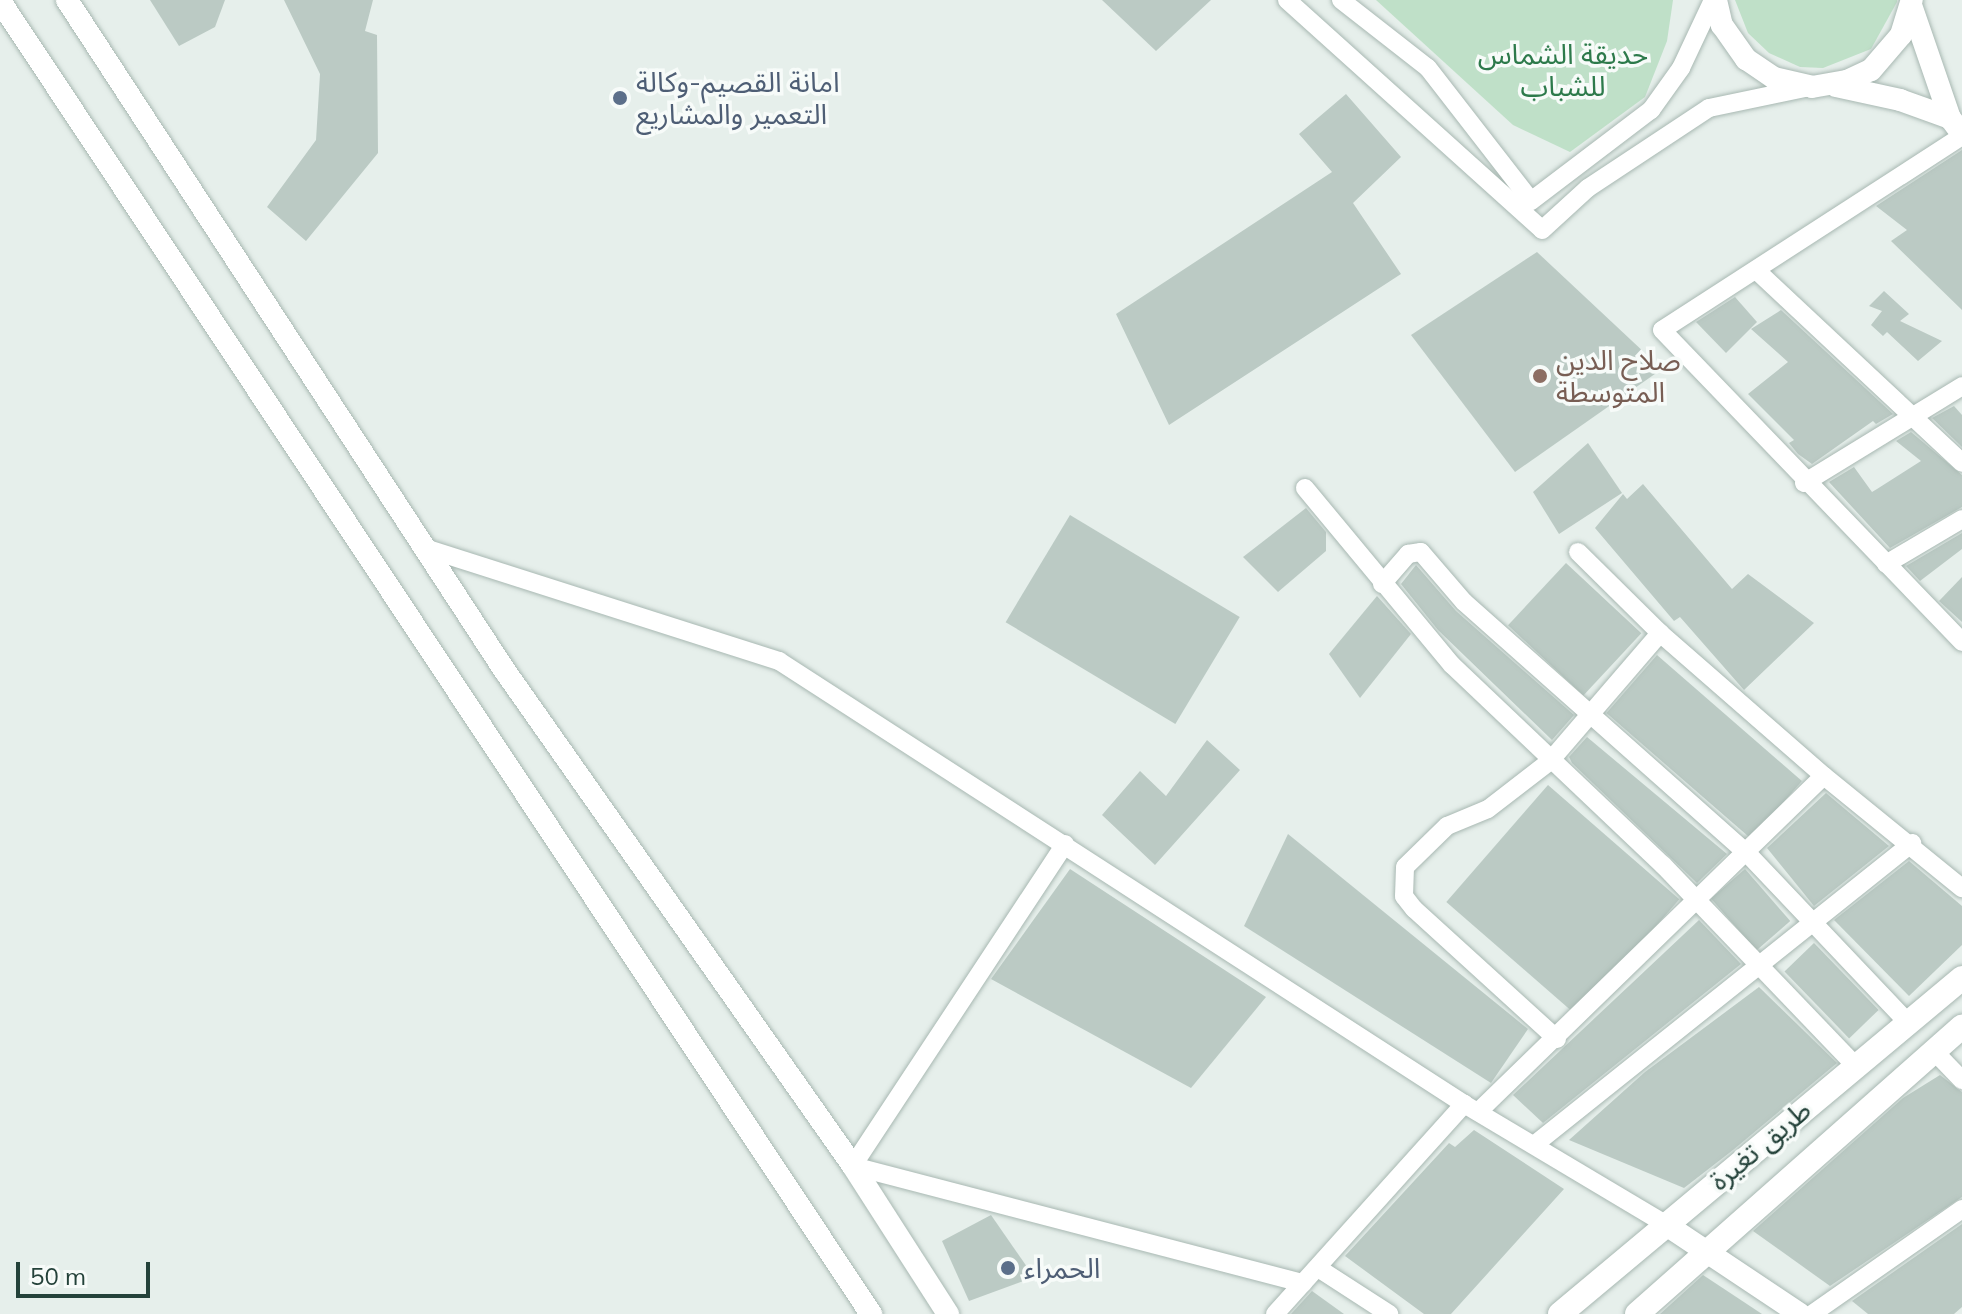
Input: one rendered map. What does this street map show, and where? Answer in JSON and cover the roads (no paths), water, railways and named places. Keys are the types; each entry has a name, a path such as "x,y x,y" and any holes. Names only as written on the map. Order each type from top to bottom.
{"main road":[{"name":"طريق تغيرة","path":"1560,1314 1962,978"},
{"name":"طريق تغيرة","path":"1637,1314 1962,1026"}],"street":[{"path":"67,0 425,548 853,1166 948,1314"},
{"path":"1287,0 1542,230 1588,188 1709,108 1820,86 1871,70 1896,45 1911,2"},
{"path":"1341,0 1428,68 1531,201 1651,110 1681,68 1715,0"},
{"path":"1715,0 1722,25 1746,59 1774,78 1887,97 1958,129"},
{"path":"0,1 871,1314"},
{"path":"1911,2 1958,129"},
{"path":"1958,129 1756,270 1662,330 1962,642"},
{"path":"1756,270 1962,463"},
{"path":"1805,482 1962,386"},
{"path":"1305,488 1452,665 1760,962 1855,1065"},
{"path":"1886,564 1962,519"},
{"path":"425,548 779,661 1471,1108 1665,1224 1800,1314"},
{"path":"1382,584 1408,554 1421,552 1464,602 1747,853 1909,1024"},
{"path":"1578,552 1660,633 1824,776 1912,843 1962,888"},
{"path":"1557,1039 1414,909 1404,896 1405,867 1447,826 1488,809 1550,761 1660,633"},
{"path":"1275,1314 1471,1108 1557,1039 1824,776"},
{"path":"1534,1145 1912,843"},
{"path":"853,1166 1065,844"},
{"path":"1933,1050 1962,1080"},
{"path":"853,1166 1303,1283"},
{"path":"1812,1314 1962,1209"},
{"path":"1318,1268 1389,1314"}],"place":[{"name":"امانة القصيم-وكالة التعمير والمشاريع","path":"620,98"},
{"name":"صلاح الدين المتوسطة","path":"1540,376"},
{"name":"الحمراء","path":"1008,1268"}],"park label":[{"name":"حديقة الشماس للشباب","path":"1563,70"}]}
